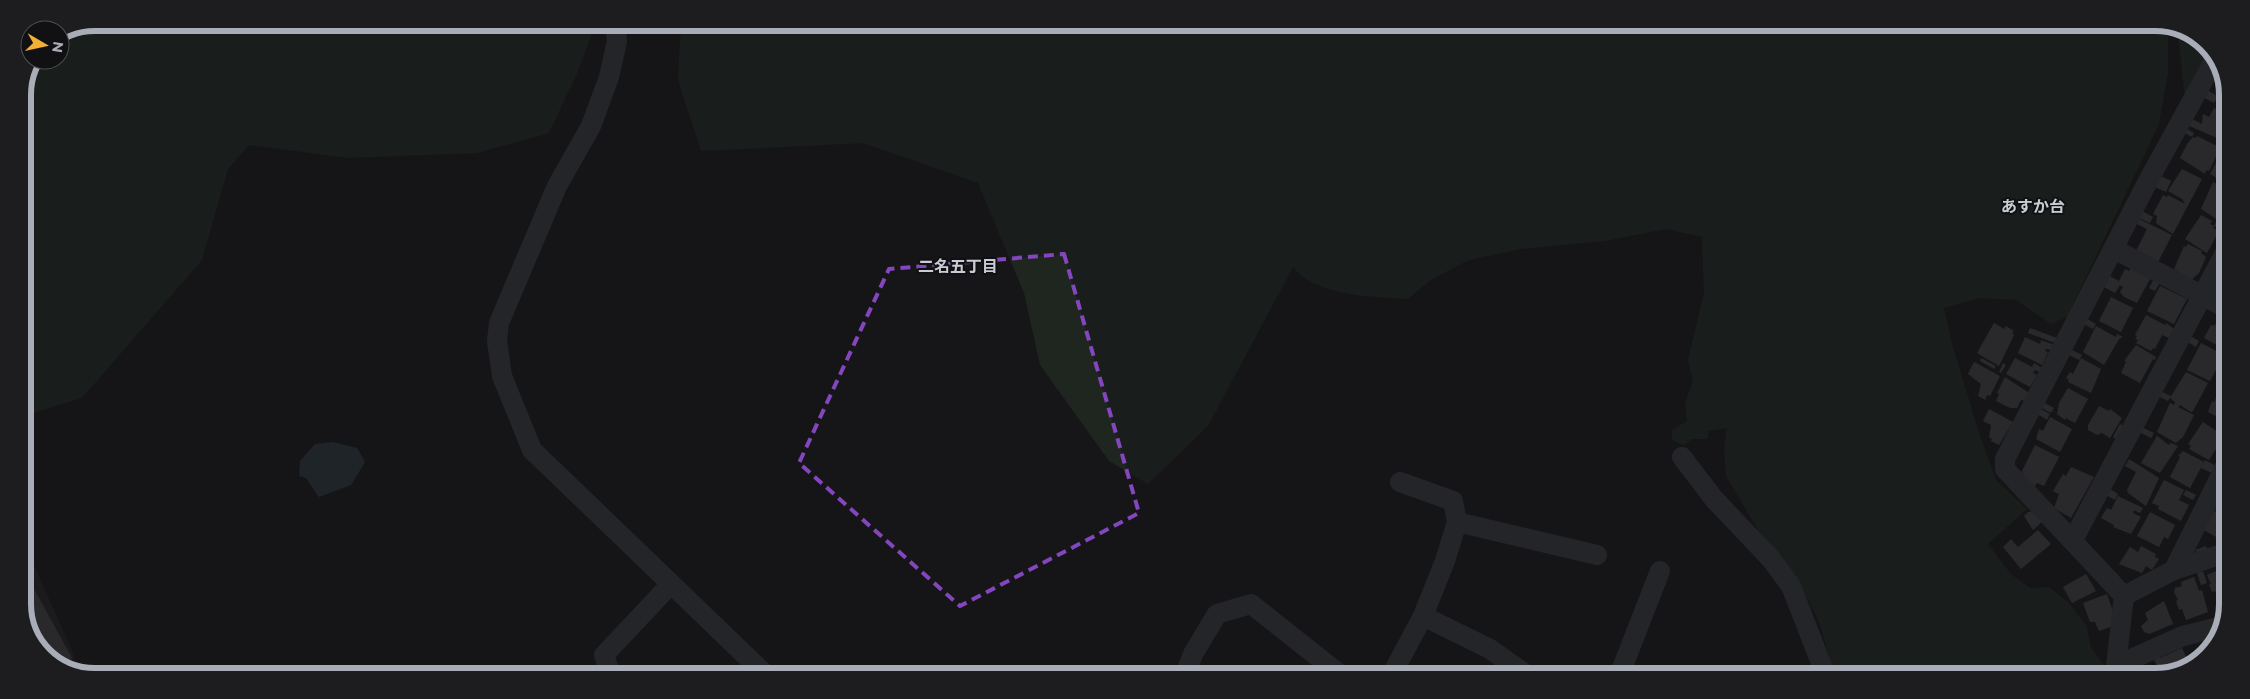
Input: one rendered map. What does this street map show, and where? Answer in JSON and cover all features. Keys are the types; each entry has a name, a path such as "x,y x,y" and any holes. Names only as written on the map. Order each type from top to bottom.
{"street":[{"path":"615,31 616,42 609,77 591,126 557,186 499,323 497,341 502,376 532,450 757,668"},
{"path":"2117,668 2124,596 2005,470 2005,459 2114,248 2211,66"},
{"path":"2114,248 2219,304"},
{"path":"2073,540 2219,264"},
{"path":"1682,457 1714,499 1771,559 1790,586 1823,668"},
{"path":"2174,570 2219,479"},
{"path":"1395,668 1424,616 1445,562 1457,522 1453,501 1400,482"},
{"path":"1457,522 1597,556"},
{"path":"2124,596 2174,570 2219,555"},
{"path":"1622,668 1660,571"},
{"path":"608,668 604,655 671,584"},
{"path":"1188,668 1193,654 1217,614 1251,604 1332,668"},
{"path":"1424,616 1490,649 1517,668"},
{"path":"2123,668 2183,636 2214,628"}],"highlighted area":[{"path":"1064,254 1139,513 960,606 799,463 889,269"}],"shaded area":[{"path":"95,31 593,31 578,71 549,133 477,153 348,158 249,145 228,169 202,260 82,398 31,414 31,95 32,82 36,71 70,70 70,37 82,32"},
{"path":"681,31 2155,31 2168,33 2168,73 2159,124 2067,317 2051,324 2016,300 1980,298 1944,308 1951,340 1979,433 1996,480 2027,509 1988,544 2011,574 2030,588 2049,587 2069,603 2087,627 2091,648 2107,668 1833,668 1819,622 1796,576 1760,533 1726,476 1724,448 1727,428 1709,431 1707,439 1692,439 1684,445 1672,440 1672,430 1687,421 1685,402 1693,381 1688,360 1704,293 1702,237 1666,229 1605,241 1521,249 1469,260 1432,279 1408,299 1362,296 1330,289 1315,284 1303,277 1293,267 1208,426 1148,484 1109,461 1040,365 1024,293 978,183 863,143 701,151 678,80"},
{"path":"2178,36 2197,47 2206,57 2185,99"},
{"path":"333,442 357,448 365,462 351,485 319,497 306,478 299,476 300,461 315,444"},
{"path":"31,559 75,657 72,663 53,652 36,628 31,608"}],"building":[{"path":"2205,89 2218,96 2214,103 2201,96"},
{"path":"2214,108 2219,111 2219,139 2187,125 2190,118 2202,124 2203,114 2209,117"},
{"path":"2186,128 2194,133 2192,137 2183,132"},
{"path":"2197,136 2219,146 2219,150 2209,171 2206,170 2205,174 2180,158 2187,144 2193,137 2196,138"},
{"path":"2219,157 2219,179 2210,174"},
{"path":"2182,169 2202,179 2173,234 2156,223 2157,216 2153,214 2163,195 2167,197 2168,195 2185,204 2182,199 2168,191"},
{"path":"2161,176 2171,181 2166,192 2155,187"},
{"path":"2213,182 2219,186 2218,220 2201,209"},
{"path":"2142,211 2153,217 2150,223 2139,218"},
{"path":"2201,215 2212,221 2210,224 2219,231 2207,253 2185,239"},
{"path":"2139,219 2172,235 2158,262 2136,251 2147,229 2137,224"},
{"path":"2217,220 2219,221 2219,228 2214,226"},
{"path":"2188,244 2202,251 2201,253 2206,257 2199,273 2191,280 2174,269 2184,246 2186,247"},
{"path":"2131,268 2150,279 2137,303 2124,297 2120,292 2123,287 2120,285 2115,293 2102,286 2108,275 2119,281 2125,269 2129,271"},
{"path":"2155,277 2161,281 2155,291 2149,288"},
{"path":"2160,286 2187,299 2174,324 2147,311"},
{"path":"2111,297 2133,308 2121,332 2099,321"},
{"path":"2146,315 2165,325 2166,323 2174,329 2169,338 2162,335 2155,349 2153,348 2151,351 2136,343 2138,340 2135,339 2137,336 2135,335"},
{"path":"2087,319 2096,324 2093,329 2084,324"},
{"path":"2219,320 2219,346 2204,338 2211,325 2214,326"},
{"path":"1994,323 2004,329 2006,326 2014,331 2012,333 2014,335 1999,366 1977,353"},
{"path":"2096,326 2116,337 2117,334 2123,337 2119,339 2104,365 2083,352"},
{"path":"2030,328 2057,338 2055,343 2028,333"},
{"path":"2189,335 2199,341 2196,347 2186,341"},
{"path":"2025,337 2040,344 2041,340 2057,346 2054,350 2046,349 2045,351 2048,352 2042,365 2018,353"},
{"path":"2201,343 2219,352 2219,364 2210,381 2187,370"},
{"path":"2136,345 2156,357 2155,360 2153,359 2140,383 2121,373 2126,362 2124,361"},
{"path":"2070,349 2082,355 2079,360 2067,354"},
{"path":"1981,358 1996,366 1994,369 1980,361"},
{"path":"2015,358 2032,367 2034,363 2044,369 2042,373 2035,370 2033,373 2037,375 2030,387 2006,374"},
{"path":"2081,358 2101,369 2091,393 2068,382 2069,380 2066,378 2070,372 2073,374"},
{"path":"1974,362 2000,376 1990,396 1987,395 1985,400 1978,396 1981,384 1968,374"},
{"path":"2003,363 2006,365 2001,373 1999,372"},
{"path":"2186,372 2208,383 2193,411 2191,412 2180,405 2178,407 2194,415 2183,437 2176,443 2157,432 2170,403 2174,405 2175,402 2170,398"},
{"path":"2005,377 2029,393 2025,401 2021,400 2017,408 2010,408 1996,401 1999,394 1997,393"},
{"path":"2068,388 2088,399 2075,423 2066,418 2065,420 2057,414 2059,403"},
{"path":"2160,391 2171,396 2168,401 2158,396"},
{"path":"2219,392 2219,418 2208,412 2212,401 2214,402"},
{"path":"2043,402 2054,408 2051,413 2040,407"},
{"path":"2099,406 2109,411 2110,409 2122,418 2110,438 2102,433 2097,435 2088,430 2088,425"},
{"path":"2039,408 2050,414 2047,420 2036,413"},
{"path":"1989,409 2013,422 1999,445 1991,441 1992,439 1989,437 1991,425 1983,421"},
{"path":"2050,417 2072,429 2060,452 2036,439 2039,429 2043,431"},
{"path":"2203,422 2219,433 2219,444 2209,460 2189,449 2191,446 2188,444"},
{"path":"2120,424 2123,426 2116,439 2113,437"},
{"path":"2141,427 2154,433 2151,438 2139,432"},
{"path":"2157,436 2169,445 2171,443 2178,446 2160,473 2141,463"},
{"path":"2035,445 2059,457 2044,486 2037,483 2035,486 2028,483 2029,480 2020,475"},
{"path":"2183,451 2204,462 2190,488 2170,477 2180,457 2178,456"},
{"path":"2129,459 2159,478 2146,506 2128,493 2127,490 2136,472 2125,466"},
{"path":"2205,460 2216,466 2212,473 2201,468"},
{"path":"2071,467 2094,477 2071,518 2054,508 2059,494 2053,491 2063,474 2066,476"},
{"path":"2164,480 2184,490 2179,500 2189,505 2181,521 2158,509 2159,506 2152,503"},
{"path":"2110,489 2118,494 2115,500 2106,495"},
{"path":"2186,490 2196,495 2193,500 2183,495"},
{"path":"2118,496 2143,508 2140,513 2134,510 2133,513 2141,517 2131,534 2113,527 2114,525 2101,518 2107,508 2111,510"},
{"path":"2219,502 2219,539 2202,529 2212,511 2215,512"},
{"path":"2035,511 2043,521 2033,530 2024,516 2028,512"},
{"path":"2150,512 2175,525 2168,539 2164,537 2159,547 2137,536"},
{"path":"2038,530 2051,544 2021,569 2003,547 2011,539 2018,547"},
{"path":"2141,546 2156,554 2155,557 2159,559 2152,570 2146,566 2142,573 2119,564 2130,547 2138,552"},
{"path":"2206,546 2207,549 2197,553 2195,550"},
{"path":"2219,570 2219,601 2215,591 2212,592 2207,575"},
{"path":"2203,571 2207,583 2201,585 2197,573"},
{"path":"2086,574 2096,591 2072,603 2063,587"},
{"path":"2194,577 2199,591 2202,590 2208,612 2186,620 2182,609 2179,610 2176,601 2178,600 2174,592 2175,588 2182,586 2181,582"},
{"path":"31,584 72,658 67,661 60,657 47,646 40,636 32,617"},
{"path":"2107,594 2114,614 2114,618 2111,619 2113,626 2099,631 2095,622 2090,622 2083,603"},
{"path":"2164,601 2173,624 2149,634 2144,632 2141,626 2148,620 2145,613"},
{"path":"2182,648 2187,659 2176,664 2158,668 2153,658 2159,655 2160,658"}],"district":[{"name":"あすか台","path":"2033,206"},
{"name":"二名五丁目","path":"958,266"}]}
